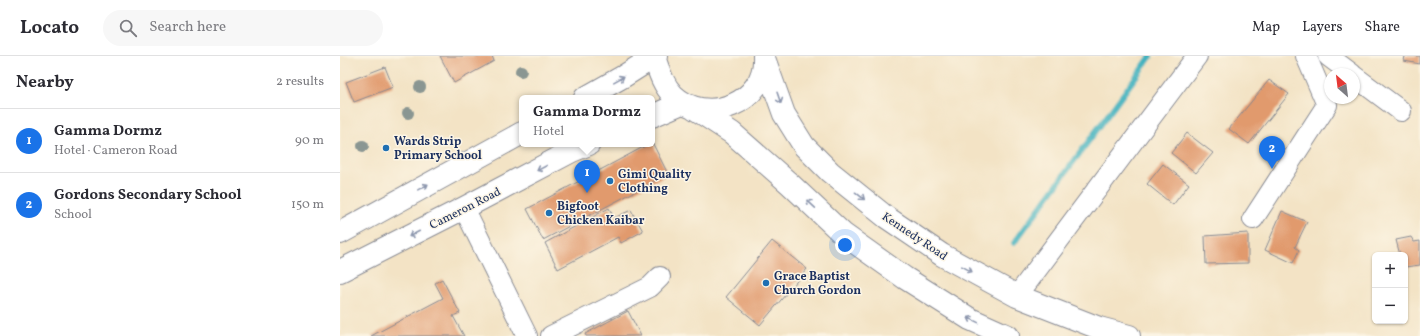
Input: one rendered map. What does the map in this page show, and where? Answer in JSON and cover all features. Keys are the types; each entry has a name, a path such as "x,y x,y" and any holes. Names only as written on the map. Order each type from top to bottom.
{"main road":[{"path":"590,95 655,56 660,75 673,95 732,133 790,184 843,234 905,278 970,319 1008,336"},
{"name":"Kennedy Road","path":"765,59 784,114 804,146 830,172 886,217 942,255 1018,296 1099,328 1129,336"},
{"path":"655,115 688,105 710,110 726,108 741,102 753,91 761,77 765,59"},
{"path":"340,233 519,135"},
{"name":"Cameron Road","path":"340,271 582,147"}],"street":[{"path":"1018,296 1197,56"},
{"path":"1306,56 1324,91"},
{"path":"1328,56 1343,68"},
{"path":"1360,81 1401,111"},
{"path":"1253,219 1327,104"},
{"path":"464,208 527,336"},
{"path":"551,336 650,287 660,277"}],"building":[{"path":"440,56 492,56 494,61 454,83"},
{"path":"1405,56 1420,56 1420,64 1404,61"},
{"path":"385,67 393,87 354,102 346,82"},
{"path":"1269,80 1289,94 1249,144 1229,129"},
{"path":"1187,133 1213,153 1196,173 1171,153"},
{"path":"643,147 654,147 668,174 543,240 527,209"},
{"path":"1163,164 1189,184 1173,205 1147,184"},
{"path":"609,208 614,218 631,210 643,231 621,243 618,237 558,269 545,243"},
{"path":"1282,211 1307,222 1295,247 1299,250 1293,263 1265,250"},
{"path":"1248,233 1248,263 1206,264 1205,236"},
{"path":"1411,237 1414,242 1420,241 1420,265 1408,267 1408,252 1399,252 1396,240"},
{"name":"Grace Baptist Church Gordon","path":"772,241 807,269 760,325 726,297"},
{"path":"442,279 460,313 453,316 464,336 371,336 443,298 435,283"},
{"path":"628,311 641,336 586,336 585,334"}],"waterway":[{"path":"1014,243 1151,56"}],"place":[{"name":"Wards Strip Primary School","path":"386,148"},
{"name":"Gordons Secondary School","path":"1272,169"},
{"name":"Gimi Quality Clothing","path":"610,181"},
{"name":"Gamma Dormz","path":"587,193"},
{"name":"Bigfoot Chicken Kaibar","path":"549,213"},
{"name":"Grace Baptist Church Gordon","path":"766,283"}]}
